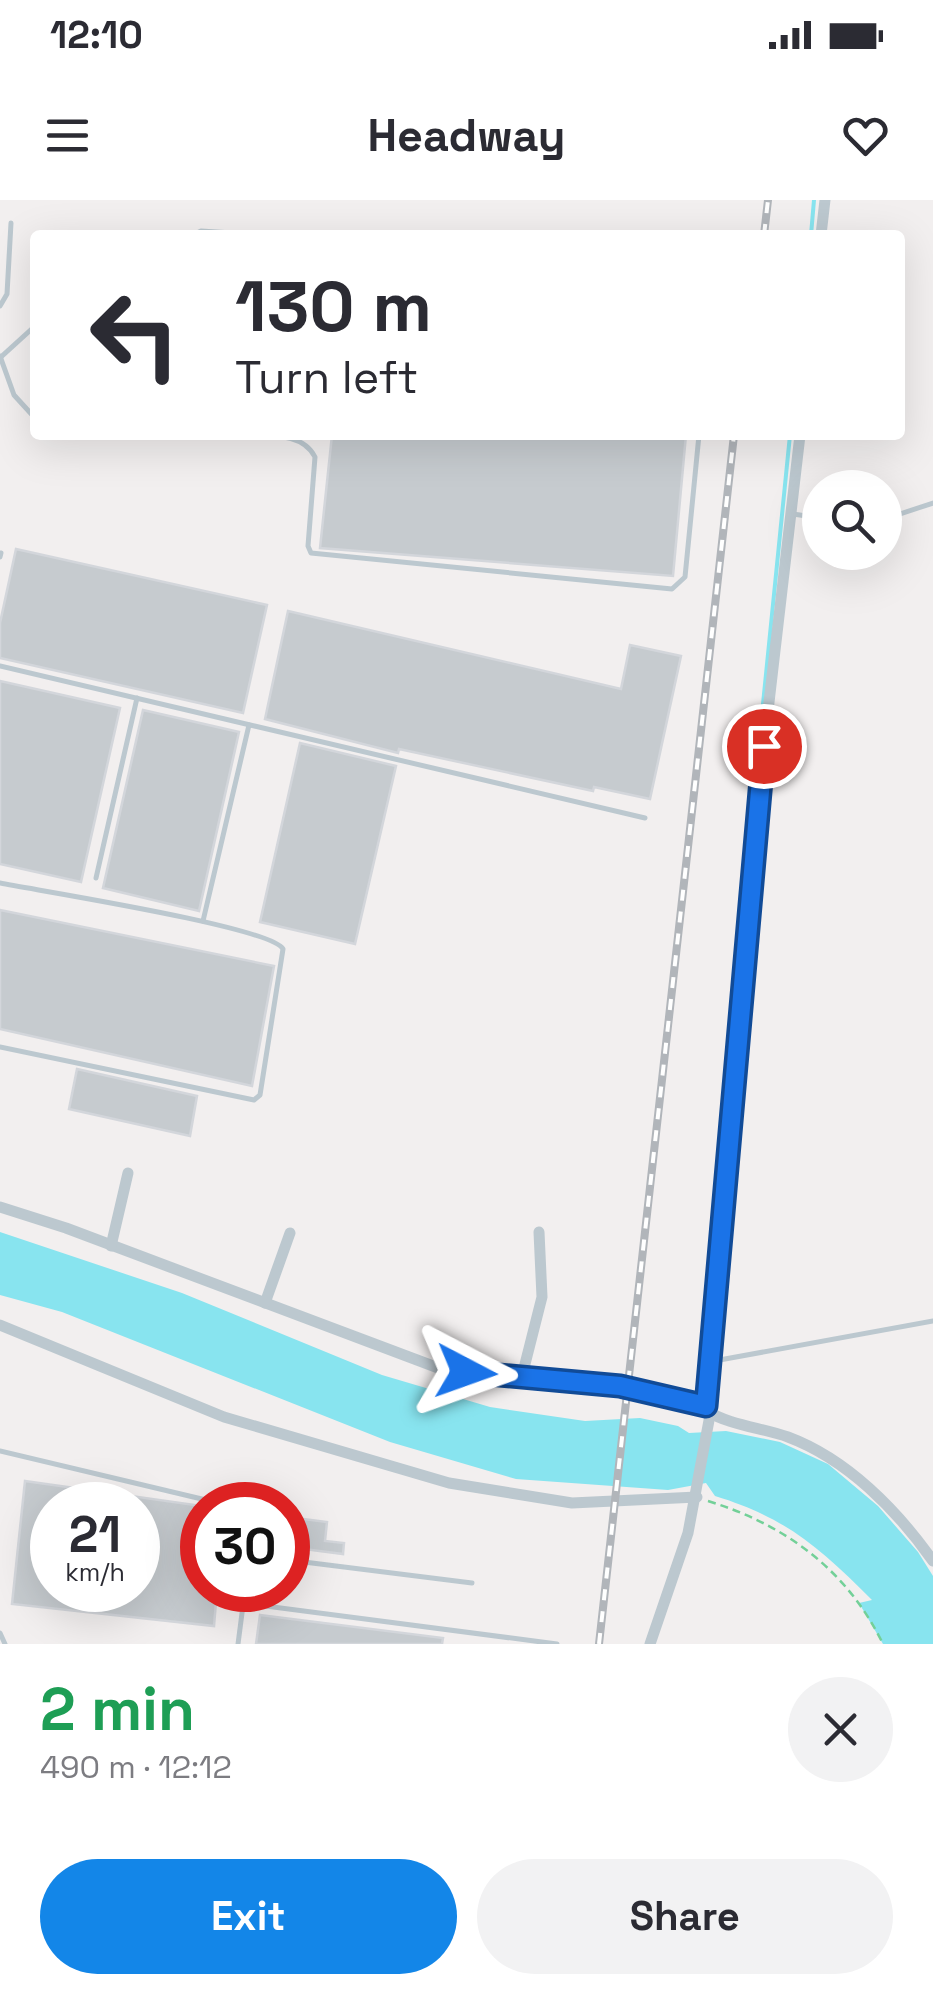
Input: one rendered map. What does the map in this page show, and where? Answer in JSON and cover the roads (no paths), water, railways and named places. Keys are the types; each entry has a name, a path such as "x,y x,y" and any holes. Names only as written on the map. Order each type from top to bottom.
{"street":[{"path":"822,230 825,200"},
{"path":"650,1644 698,1493 755,823 799,440"},
{"path":"111,1246 128,1174"},
{"path":"0,1207 441,1369 620,1386 766,1429 824,1455 869,1489 933,1561"},
{"path":"522,1376 542,1297 539,1232"},
{"path":"265,1303 290,1233"},
{"path":"0,1325 224,1417 449,1484 572,1503 698,1493"}],"lane":[{"path":"0,306 7,294 12,223"},
{"path":"30,330 1,356 14,395 30,413"},
{"path":"297,440 310,448 315,457 308,546 312,553 672,589 685,578 699,440"},
{"path":"902,513 933,503"},
{"path":"788,514 802,516"},
{"path":"0,666 645,818"},
{"path":"96,878 137,698"},
{"path":"203,921 249,724"},
{"path":"0,883 203,921 270,937 283,949 260,1094 254,1100 0,1047"},
{"path":"712,1362 933,1321"},
{"path":"0,1451 180,1494"},
{"path":"310,1563 472,1584"},
{"path":"238,1644 241,1612"},
{"path":"310,1612 558,1644"},
{"path":"0,1634 5,1644"}],"water":[{"path":"0,1232 182,1293 382,1375 490,1407 585,1421 640,1418 678,1426 689,1433 726,1431 780,1442 828,1464 878,1506 918,1552 933,1576 933,1644 883,1644 859,1603 872,1600 836,1565 783,1525 715,1496 706,1483 668,1490 516,1479 390,1442 62,1312 0,1295"}],"waterway":[{"path":"811,230 814,200"},
{"path":"761,724 789,440"},
{"path":"700,1384 745,877"}],"railway":[{"path":"765,230 768,200"},
{"path":"599,1644 733,440"}]}
